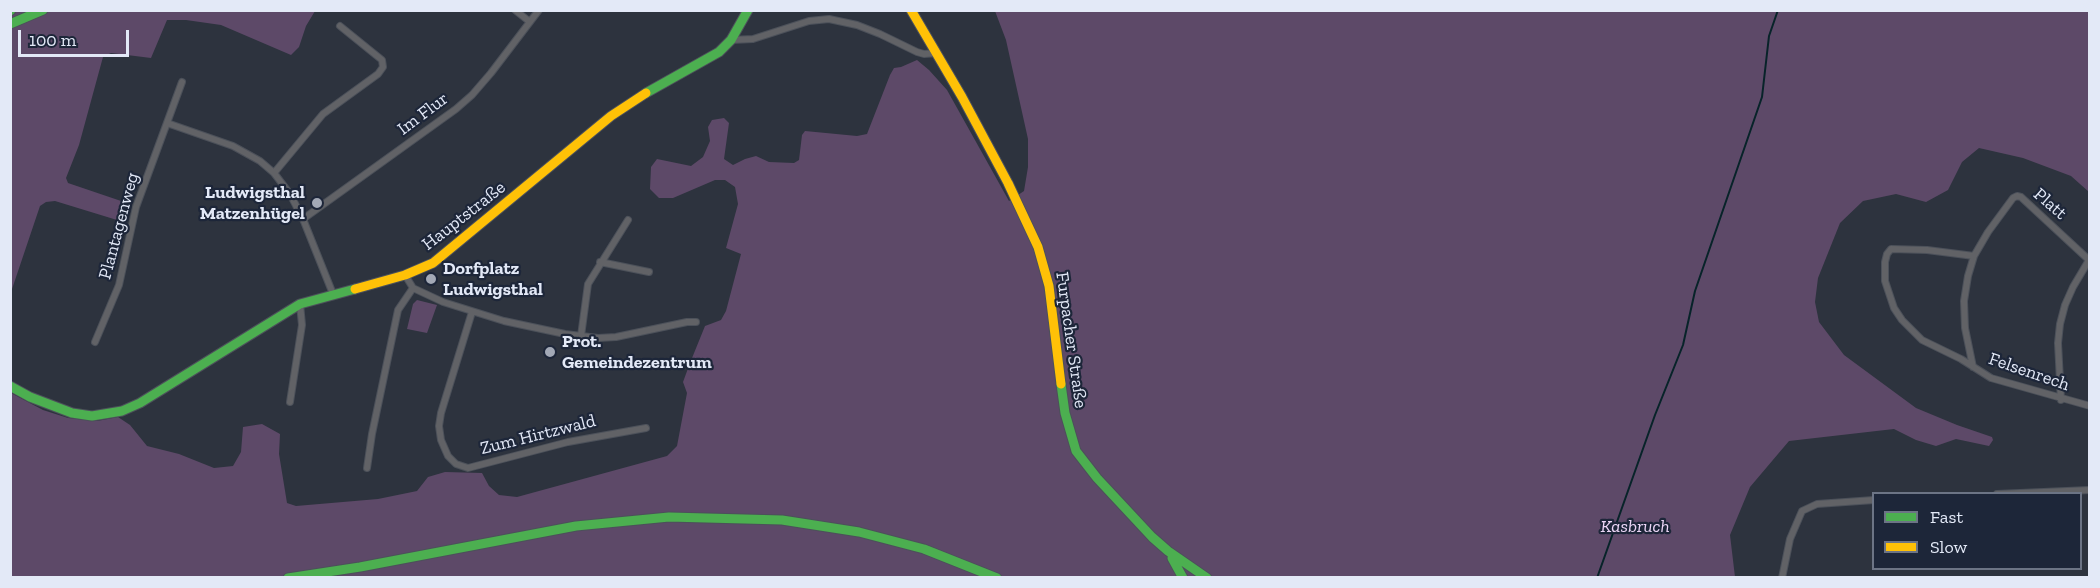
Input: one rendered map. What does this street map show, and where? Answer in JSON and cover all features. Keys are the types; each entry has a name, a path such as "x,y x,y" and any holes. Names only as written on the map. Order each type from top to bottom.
{"main road":[{"path":"10,24 43,10"},
{"name":"Hauptstraße","path":"10,386 61,410 92,416 124,410 140,403 300,304 405,275 433,263 448,253 611,116 644,94 719,52 731,40 748,10"},
{"name":"Furpacher Straße","path":"911,10 1008,183 1038,247 1049,286 1065,413 1073,445 1091,472 1168,551 1200,576"},
{"path":"288,578 360,567 576,526 669,517 782,520 859,532 933,552 997,578"},
{"path":"1168,551 1183,578"}],"street":[{"path":"515,10 530,22"},
{"name":"Im Flur","path":"303,219 456,109 472,95 539,10"},
{"path":"731,40 753,39 809,21 829,19 865,28 917,52 937,53"},
{"path":"274,173 323,114 378,74 383,67 382,60 340,27"},
{"name":"Plantagenweg","path":"95,342 119,285 136,207 182,82"},
{"path":"167,123 233,146 260,161 274,173 290,194 303,219 333,294"},
{"name":"Platt","path":"1974,256 1988,232 2013,198 2017,196 2038,211 2090,260"},
{"path":"581,336 588,284 628,220"},
{"name":"Felsenrech","path":"1974,256 1891,249 1885,262 1885,281 1894,308 1911,331 1929,344 1991,378 2061,400 2090,406"},
{"path":"1972,367 1965,328 1964,301 1974,256"},
{"path":"2061,400 2058,343 2060,324 2073,287 2090,260"},
{"path":"600,262 649,272"},
{"path":"405,275 413,288 443,302 472,312 581,336 616,337 696,322"},
{"path":"367,468 398,310 413,288"},
{"path":"290,402 302,325 300,304"},
{"name":"Zum Hirtzwald","path":"472,312 439,426 441,440 448,456 456,464 468,468 568,442 646,428"},
{"path":"2044,492 2090,490"},
{"path":"1782,578 1790,539 1802,512 1817,504 1872,500"}],"green space":[{"path":"11,11 315,11 306,26 299,47 291,55 221,25 167,20 151,58 111,53 103,57 79,145 66,178 68,183 124,202 127,211 123,219 117,220 55,201 46,202 40,206 11,292"},
{"name":"Kasbruch","path":"995,11 2089,11 2089,192 2071,176 2023,158 1979,148 1962,162 1948,190 1926,202 1896,194 1863,201 1840,223 1818,278 1815,302 1819,322 1844,355 1916,408 1992,437 1993,440 1989,446 1956,439 1936,446 1916,440 1894,429 1789,441 1750,487 1730,535 1735,577 11,577 11,393 43,410 68,418 97,421 118,417 130,425 147,446 179,454 214,468 233,466 241,452 243,427 262,424 280,434 279,454 287,503 296,506 378,499 417,491 428,477 445,472 482,473 489,486 499,495 517,497 667,456 677,446 687,393 683,382 705,326 721,320 726,311 741,254 726,248 738,204 735,187 725,180 715,180 673,198 659,198 650,189 651,167 657,159 691,166 703,157 710,141 708,127 712,120 724,118 729,123 724,159 733,165 756,156 769,162 794,163 799,160 802,135 805,131 857,136 867,134 894,68 917,60 947,90 1009,201 1024,191 1028,167 1028,139 1006,40"},
{"path":"417,300 437,305 427,333 407,329 413,304"}],"waterway":[{"path":"1597,578 1655,415 1683,345 1695,291 1762,97 1769,36 1778,10"}],"traffic: fast":[{"path":"10,24 43,10"},
{"path":"646,93 719,52 731,40 748,10"},
{"path":"10,386 30,397 72,413 92,416 122,411 140,403 300,304 355,289"},
{"path":"1061,384 1065,413 1076,451 1097,478 1152,537 1207,578"},
{"path":"288,578 360,567 576,526 669,517 782,520 859,532 924,549 997,578"},
{"path":"1172,558 1183,578"}],"traffic: slow":[{"path":"911,10 962,97 1008,183 1038,247 1049,286 1061,384"},
{"path":"355,289 405,275 433,263 611,116 646,93"}],"place":[{"name":"Ludwigsthal Matzenhügel","path":"317,203"},
{"name":"Dorfplatz Ludwigsthal","path":"431,279"},
{"name":"Prot. Gemeindezentrum","path":"550,352"}]}
